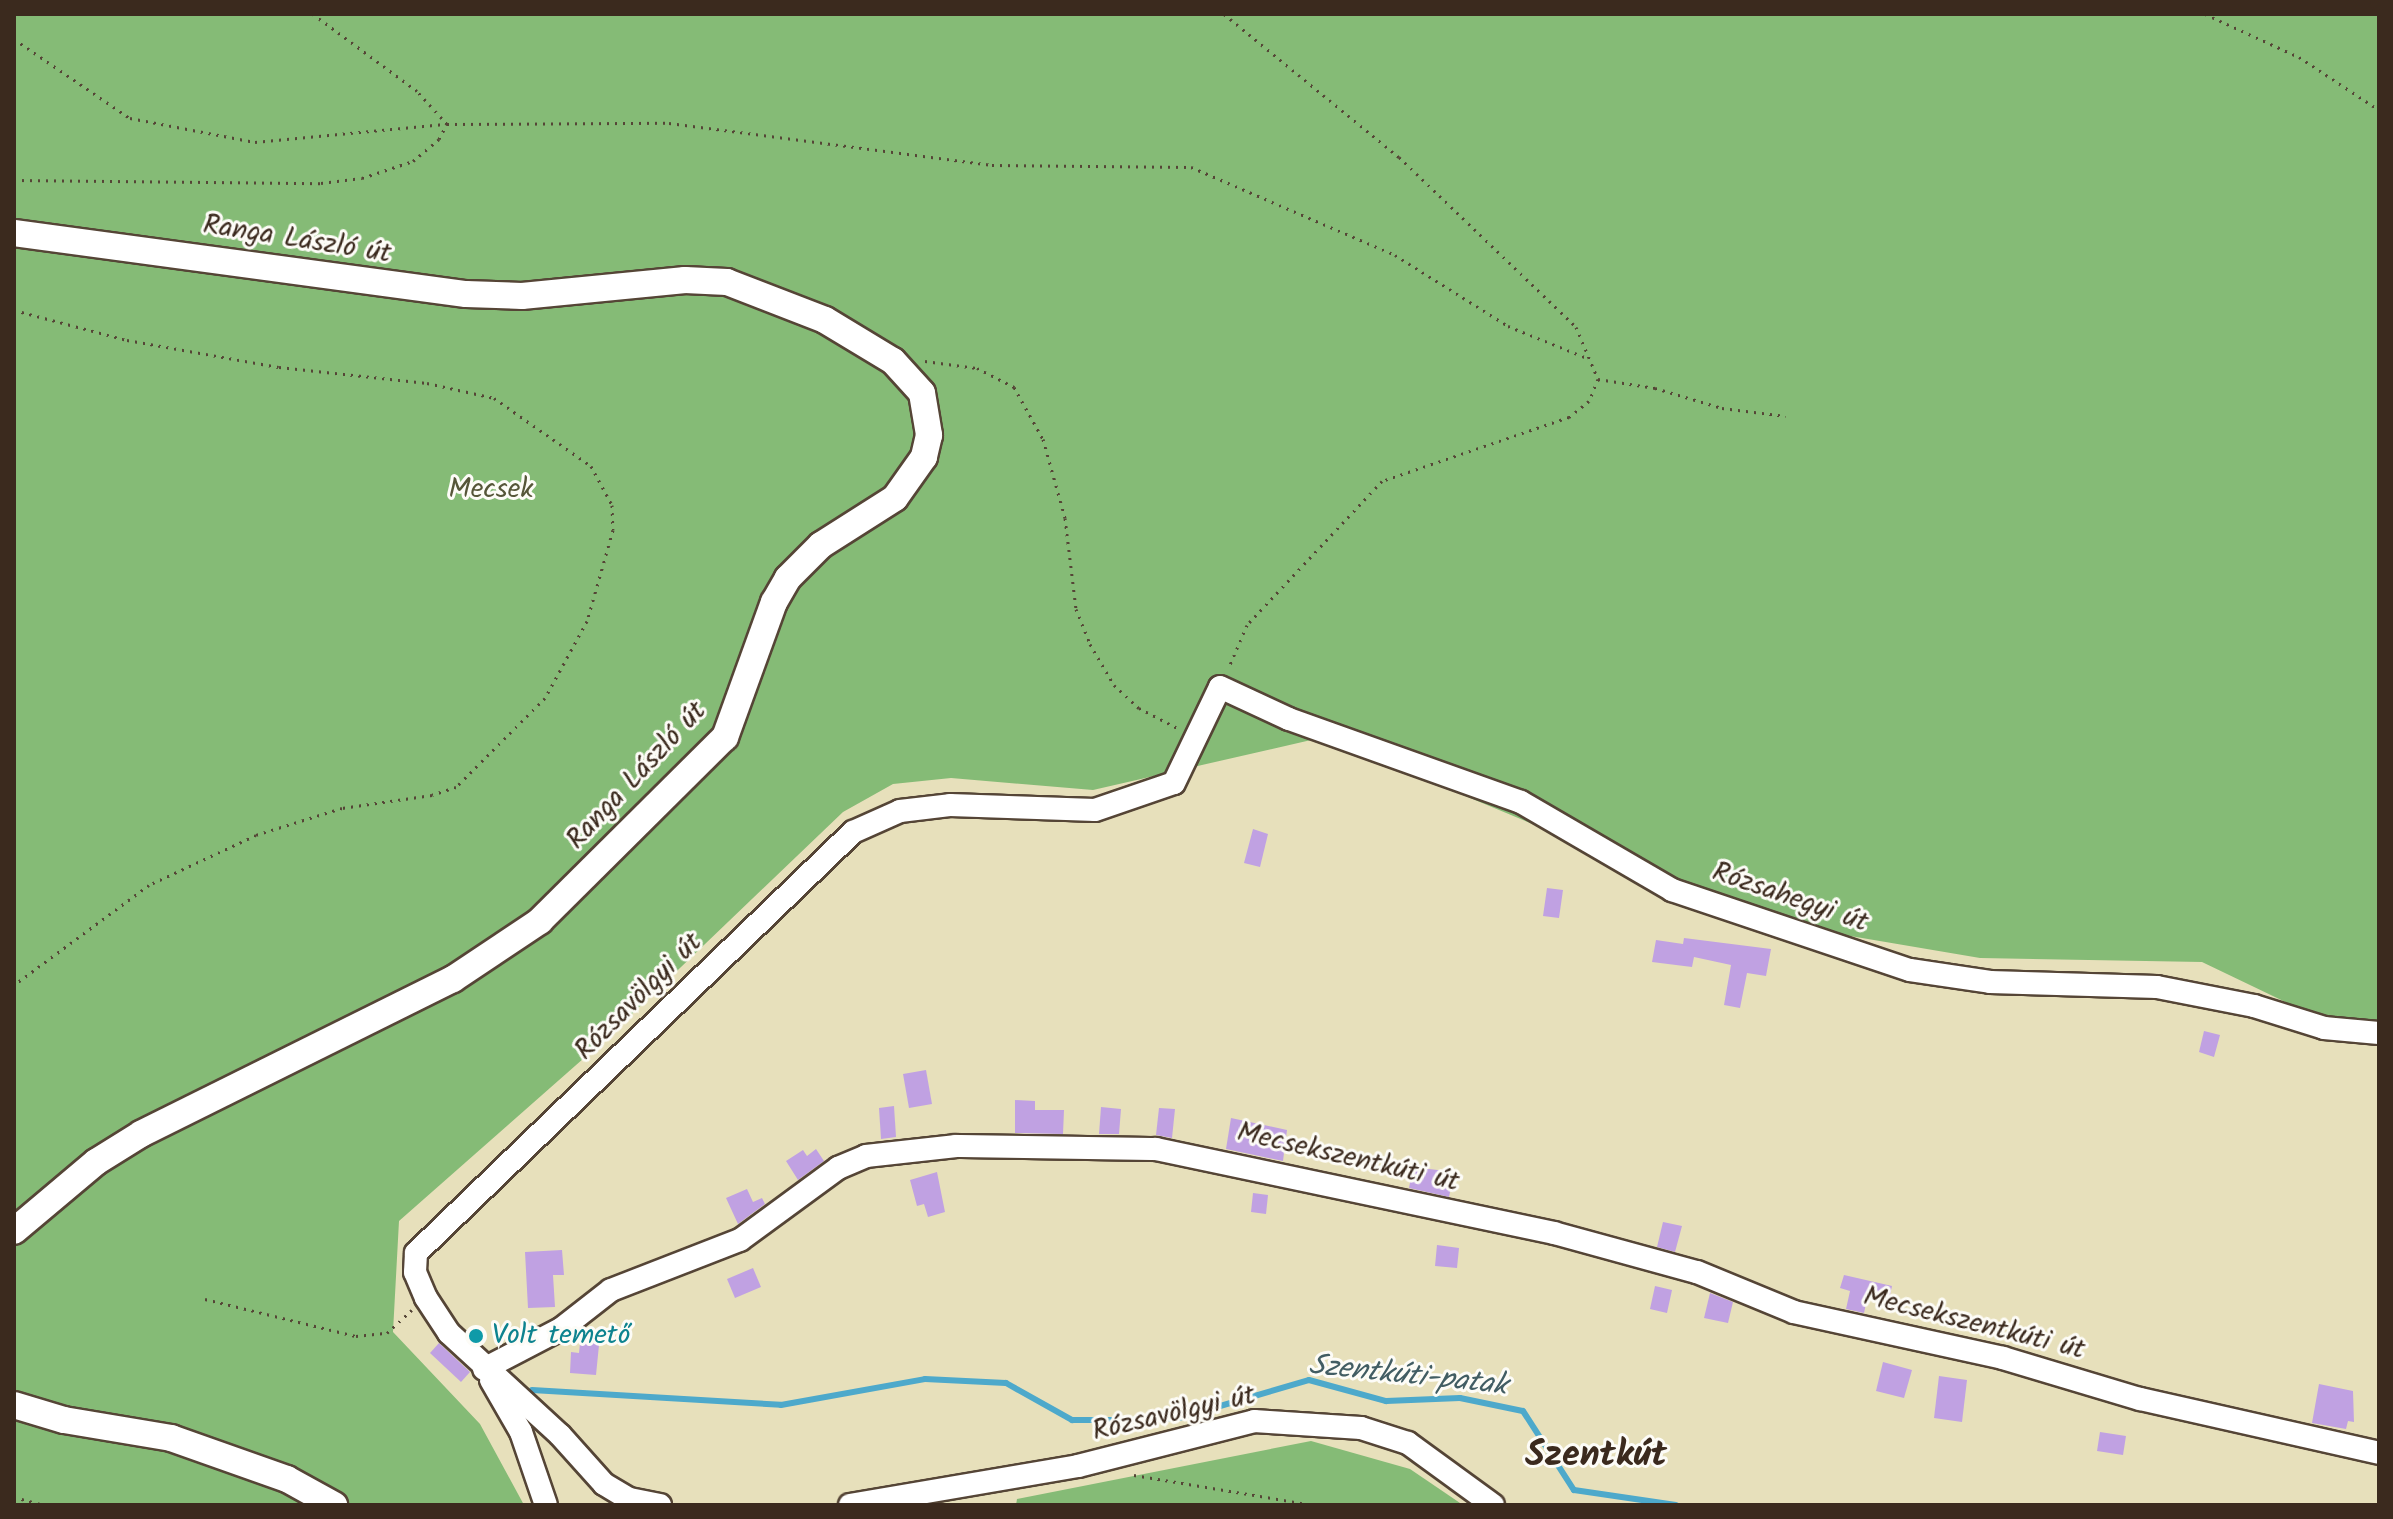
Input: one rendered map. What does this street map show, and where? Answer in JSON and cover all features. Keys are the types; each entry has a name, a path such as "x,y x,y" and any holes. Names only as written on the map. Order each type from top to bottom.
{"main road":[{"name":"Ranga László út","path":"14,233 466,294 522,296 685,280 727,282 825,320 893,361 922,393 928,410 924,457 895,498 821,545 788,578 774,602 725,737 540,921 453,979 141,1134 96,1162 14,1231"},
{"path":"14,1405 171,1438 287,1479 334,1505"}],"street":[{"name":"Rózsavölgyi út","path":"660,1505 629,1499 604,1484 560,1435 484,1369 449,1333 426,1298 416,1263 428,1237 537,1141 853,832 900,811 950,805 1095,810 1174,783 1220,687"},
{"name":"Rózsahegyi út","path":"1220,687 1289,719 1521,802 1672,890 1910,970 1990,982 2157,987 2254,1006 2324,1028 2379,1033"},
{"name":"Mecsekszentkúti út","path":"484,1369 561,1329 611,1290 740,1240 838,1168 866,1156 956,1146 1156,1149 1554,1233 1697,1272 1794,1312 2003,1358 2140,1399 2379,1453"},
{"path":"484,1369 521,1432 546,1505"},
{"name":"Rózsavölgyi út","path":"850,1505 1078,1466 1254,1421 1361,1428 1408,1443 1493,1505"}],"path":[{"path":"313,14 417,91 447,124"},
{"path":"1220,687 1247,625 1382,481 1569,417 1589,401 1598,379 1576,327 1399,157 1224,14"},
{"path":"2205,14 2299,57 2379,110"},
{"path":"14,39 130,118 255,142 447,124 669,123 992,165 1191,167 1395,255 1508,326 1587,358"},
{"path":"14,180 362,178 413,161 439,139 447,124"},
{"path":"14,310 127,340 279,367 427,383 494,398 591,466 612,505 613,530 587,621 545,698 456,787 432,795 342,808 256,835 149,885 14,985"},
{"path":"893,361 944,360 977,368 1014,387 1043,439 1065,518 1076,609 1090,644 1114,685 1139,708 1197,735"},
{"path":"1598,379 1655,388 1722,408 1785,416"},
{"path":"205,1299 356,1336 387,1333 426,1298"},
{"path":"1124,1473 1313,1505"},
{"path":"14,1497 44,1505"}],"green space":[{"name":"Mecsek","path":"14,14 2379,14 2379,1047 2202,962 1980,958 1767,922 1324,737 1093,790 951,778 893,784 843,812 609,1036 399,1221 393,1332 480,1424 524,1505 14,1505"},
{"path":"1311,1441 1410,1469 1463,1505 1016,1505 1017,1499"}],"building":[{"path":"1253,829 1268,834 1260,867 1244,863"},
{"path":"1547,888 1563,890 1559,918 1543,916"},
{"path":"1684,938 1771,949 1766,976 1747,973 1740,1008 1724,1005 1731,965 1694,957 1692,967 1652,962 1656,940 1683,944"},
{"path":"2204,1031 2220,1035 2214,1057 2199,1052"},
{"path":"926,1070 932,1104 909,1108 903,1074"},
{"path":"1015,1100 1035,1101 1035,1110 1064,1110 1063,1134 1015,1133"},
{"path":"894,1106 896,1137 881,1139 879,1108"},
{"path":"1101,1107 1121,1109 1119,1134 1099,1134"},
{"path":"1159,1108 1175,1109 1172,1138 1156,1135"},
{"path":"1231,1118 1287,1130 1283,1161 1226,1149"},
{"path":"816,1149 824,1161 798,1180 786,1161 803,1150 807,1156"},
{"path":"1413,1167 1454,1172 1449,1197 1409,1188"},
{"path":"937,1172 945,1212 928,1217 924,1204 917,1206 910,1180"},
{"path":"747,1189 753,1202 762,1198 765,1204 738,1224 726,1198"},
{"path":"1253,1193 1268,1195 1266,1214 1251,1212"},
{"path":"1663,1222 1682,1226 1675,1252 1657,1247"},
{"path":"1437,1245 1459,1248 1457,1268 1435,1266"},
{"path":"562,1250 564,1275 553,1275 555,1307 528,1308 525,1252"},
{"path":"753,1268 761,1287 735,1298 727,1279"},
{"path":"1844,1275 1892,1286 1889,1300 1868,1295 1864,1313 1846,1309 1850,1291 1840,1288"},
{"path":"1655,1286 1672,1290 1667,1313 1650,1309"},
{"path":"1710,1293 1733,1302 1728,1323 1704,1318"},
{"path":"581,1333 600,1335 596,1375 570,1373 571,1352 579,1353"},
{"path":"439,1343 470,1372 461,1382 430,1353"},
{"path":"1883,1362 1912,1370 1904,1398 1876,1391"},
{"path":"1939,1376 1967,1380 1962,1422 1934,1418"},
{"path":"2319,1384 2353,1391 2354,1422 2348,1421 2346,1429 2312,1423"},
{"path":"2100,1432 2126,1436 2123,1455 2097,1451"}],"waterway":[{"name":"Szentkúti-patak","path":"532,1390 781,1405 925,1379 1006,1383 1072,1420 1129,1420 1179,1418 1309,1380 1386,1401 1460,1398 1523,1411 1574,1490 1676,1505"}],"place":[{"name":"Volt temető","path":"476,1336"}],"district":[{"name":"Szentkút","path":"1596,1456"}]}
